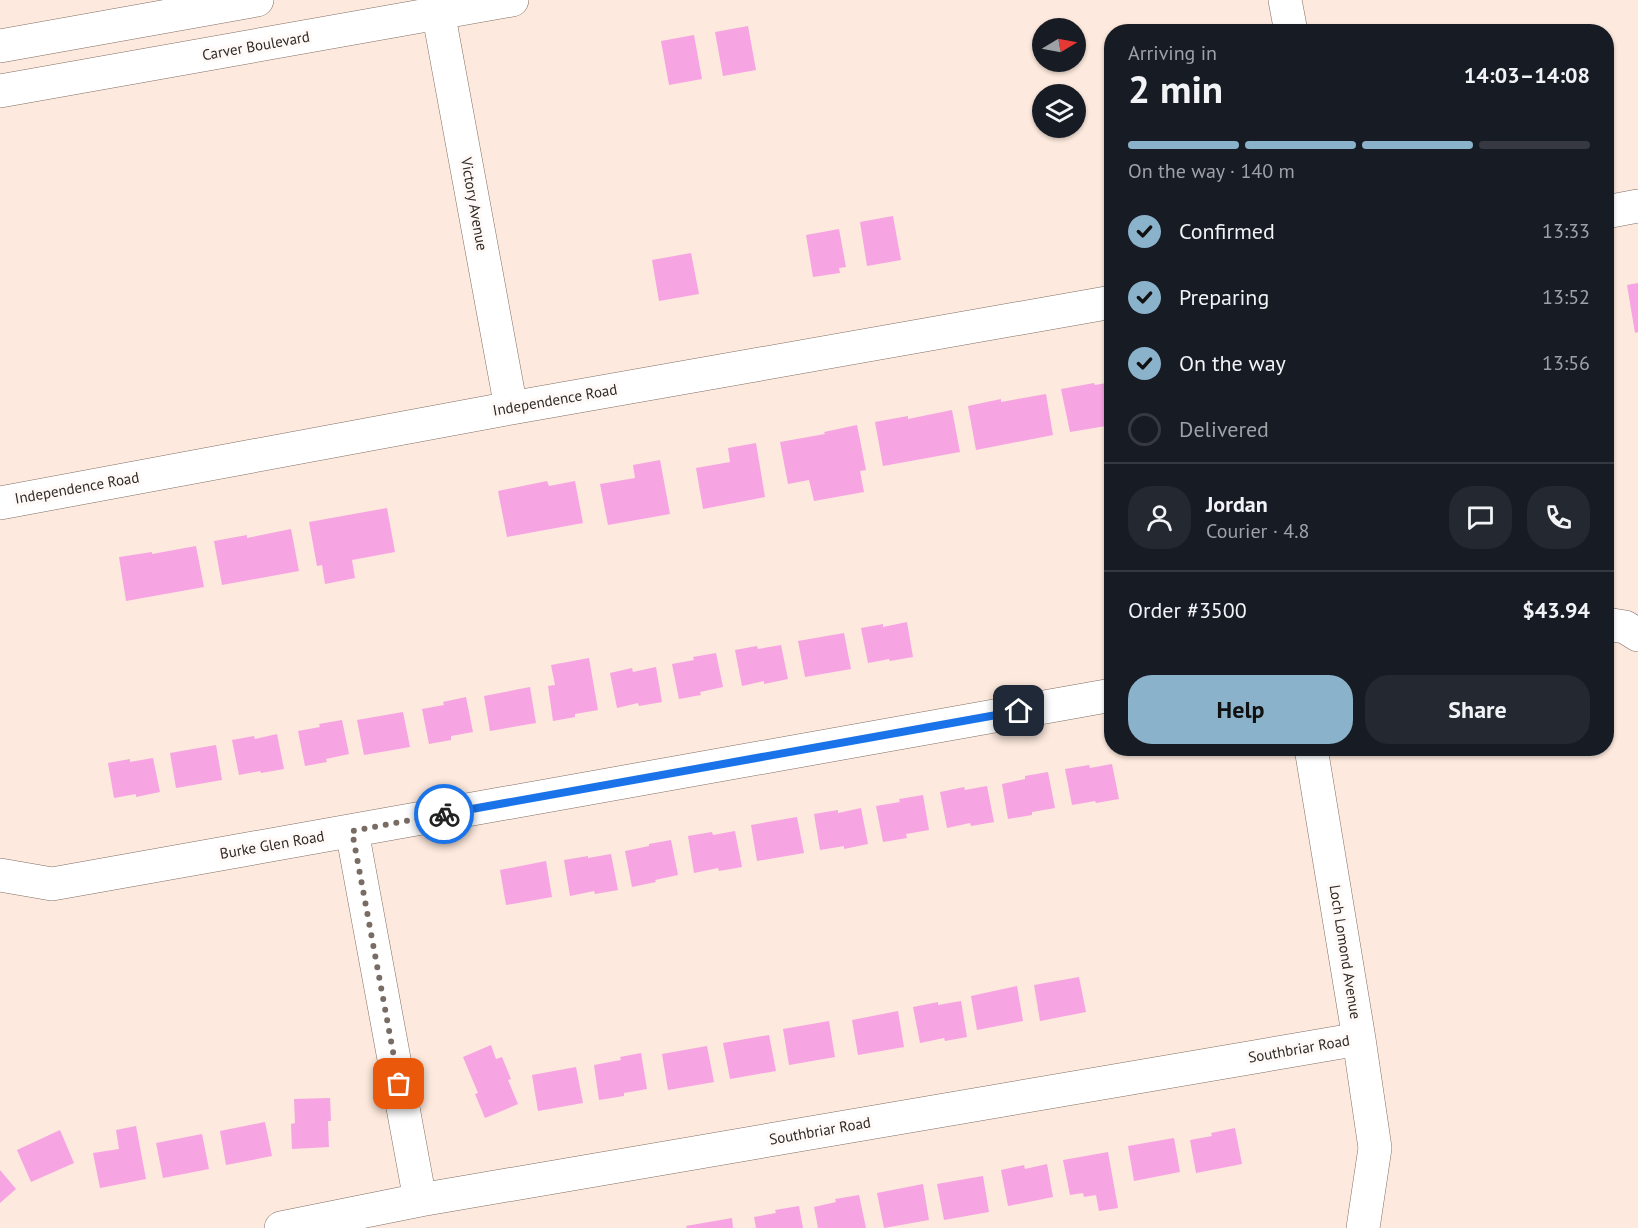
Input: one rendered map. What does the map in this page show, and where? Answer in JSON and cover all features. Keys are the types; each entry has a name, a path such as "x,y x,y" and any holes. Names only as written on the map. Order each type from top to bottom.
{"street":[{"path":"0,46 256,0"},
{"name":"Carver Boulevard","path":"0,91 438,7 512,0"},
{"path":"1285,0 1290,24"},
{"name":"Victory Avenue","path":"438,7 511,408"},
{"path":"1614,210 1638,206"},
{"name":"Independence Road","path":"0,503 511,408 1104,303"},
{"name":"Burke Glen Road","path":"0,875 52,884 1104,696"},
{"name":"Loch Lomond Avenue","path":"1312,756 1375,1148 1363,1228"},
{"path":"352,831 420,1200"},
{"name":"Southbriar Road","path":"280,1228 420,1200 1359,1039"}],"building":[{"path":"748,26 756,70 723,76 715,32"},
{"path":"694,35 702,79 669,85 661,41"},
{"path":"893,216 901,260 867,266 860,222"},
{"path":"839,229 846,267 839,268 840,273 813,277 806,235"},
{"path":"691,253 699,294 659,301 652,260"},
{"path":"1638,283 1638,332 1635,333 1627,285"},
{"path":"1094,383 1095,385 1104,383 1104,426 1070,432 1061,389"},
{"path":"1046,394 1053,435 976,450 968,406 1001,399 1001,402"},
{"path":"952,410 960,452 883,466 875,422 908,416 908,419"},
{"path":"857,425 866,470 860,471 864,492 814,501 809,480 788,484 780,442 825,434 824,432"},
{"path":"756,443 765,497 703,509 696,468 730,462 728,448"},
{"path":"660,460 670,514 608,525 600,484 635,478 633,465"},
{"path":"547,481 549,486 575,481 583,523 507,537 498,491"},
{"path":"387,508 395,552 352,560 355,578 325,584 322,565 317,566 309,522"},
{"path":"291,529 299,571 222,585 214,541 247,535 247,538"},
{"path":"196,546 204,587 126,601 119,557"},
{"path":"907,622 913,657 868,663 861,628 883,624 883,627"},
{"path":"844,633 851,669 805,677 798,641"},
{"path":"781,645 788,679 742,686 735,650"},
{"path":"716,653 723,687 700,692 701,695 679,699 672,664"},
{"path":"589,658 598,710 553,721 548,686 555,685 551,665"},
{"path":"656,667 662,702 639,706 638,703 617,708 610,673 632,668 633,672"},
{"path":"530,687 536,723 490,731 484,696"},
{"path":"466,697 473,732 451,736 451,740 429,744 422,709 444,705 443,702"},
{"path":"403,712 410,747 364,755 357,720"},
{"path":"342,720 349,754 326,759 327,762 305,766 298,731"},
{"path":"277,734 284,769 239,775 232,740 254,736 255,739"},
{"path":"216,745 222,780 176,788 170,753"},
{"path":"153,758 160,792 136,797 136,794 114,798 108,763"},
{"path":"1112,764 1119,799 1072,805 1065,769"},
{"path":"1048,772 1055,808 1008,819 1002,784 1025,779 1025,776"},
{"path":"987,786 994,822 971,826 970,823 947,828 940,792 964,787 965,790"},
{"path":"923,795 929,830 906,834 907,838 883,842 876,806"},
{"path":"861,808 868,844 844,849 844,846 820,850 814,814 838,810 838,813"},
{"path":"797,817 804,853 757,861 751,825"},
{"path":"735,831 742,867 719,871 718,868 694,873 688,836"},
{"path":"671,840 678,875 632,887 625,851"},
{"path":"611,854 618,890 595,894 594,891 570,896 564,860"},
{"path":"546,861 552,897 506,905 500,870"},
{"path":"1079,977 1086,1012 1040,1021 1034,985"},
{"path":"1017,986 1023,1021 977,1030 971,996"},
{"path":"961,1001 967,1037 945,1041 944,1038 920,1043 913,1007 938,1002 938,1005"},
{"path":"898,1011 904,1047 858,1055 852,1020"},
{"path":"829,1021 835,1057 789,1065 783,1029"},
{"path":"769,1035 776,1071 730,1079 723,1043"},
{"path":"491,1045 496,1059 502,1057 518,1104 485,1118 475,1094 478,1093 463,1057"},
{"path":"707,1046 714,1082 668,1090 662,1054"},
{"path":"641,1053 647,1089 599,1100 594,1065 621,1060 620,1057"},
{"path":"576,1067 583,1103 538,1111 532,1075"},
{"path":"330,1098 329,1147 292,1149 291,1124 295,1123 294,1099"},
{"path":"265,1122 272,1156 226,1165 220,1131"},
{"path":"136,1126 146,1179 100,1188 93,1153 119,1149 116,1130"},
{"path":"1235,1128 1242,1164 1196,1173 1190,1140 1212,1136 1211,1133"},
{"path":"60,1130 74,1163 31,1182 17,1150"},
{"path":"202,1134 209,1169 163,1178 156,1143"},
{"path":"1174,1138 1180,1172 1134,1181 1128,1146"},
{"path":"1108,1152 1118,1208 1099,1211 1096,1195 1084,1197 1083,1193 1070,1195 1063,1160"},
{"path":"1047,1164 1053,1197 1008,1206 1001,1170 1024,1165 1025,1169"},
{"path":"0,1170 16,1189 0,1203"},
{"path":"983,1176 989,1212 944,1220 937,1184"},
{"path":"923,1184 929,1220 884,1228 877,1193"},
{"path":"859,1195 866,1228 818,1228 814,1207 836,1202 835,1199"},
{"path":"799,1206 803,1228 756,1228 754,1217 776,1213 775,1210"},
{"path":"732,1218 733,1228 687,1228 686,1226"}],"way so far":[{"path":"399,1084 352,831 444,814"}],"route":[{"path":"444,814 1019,711"}]}
